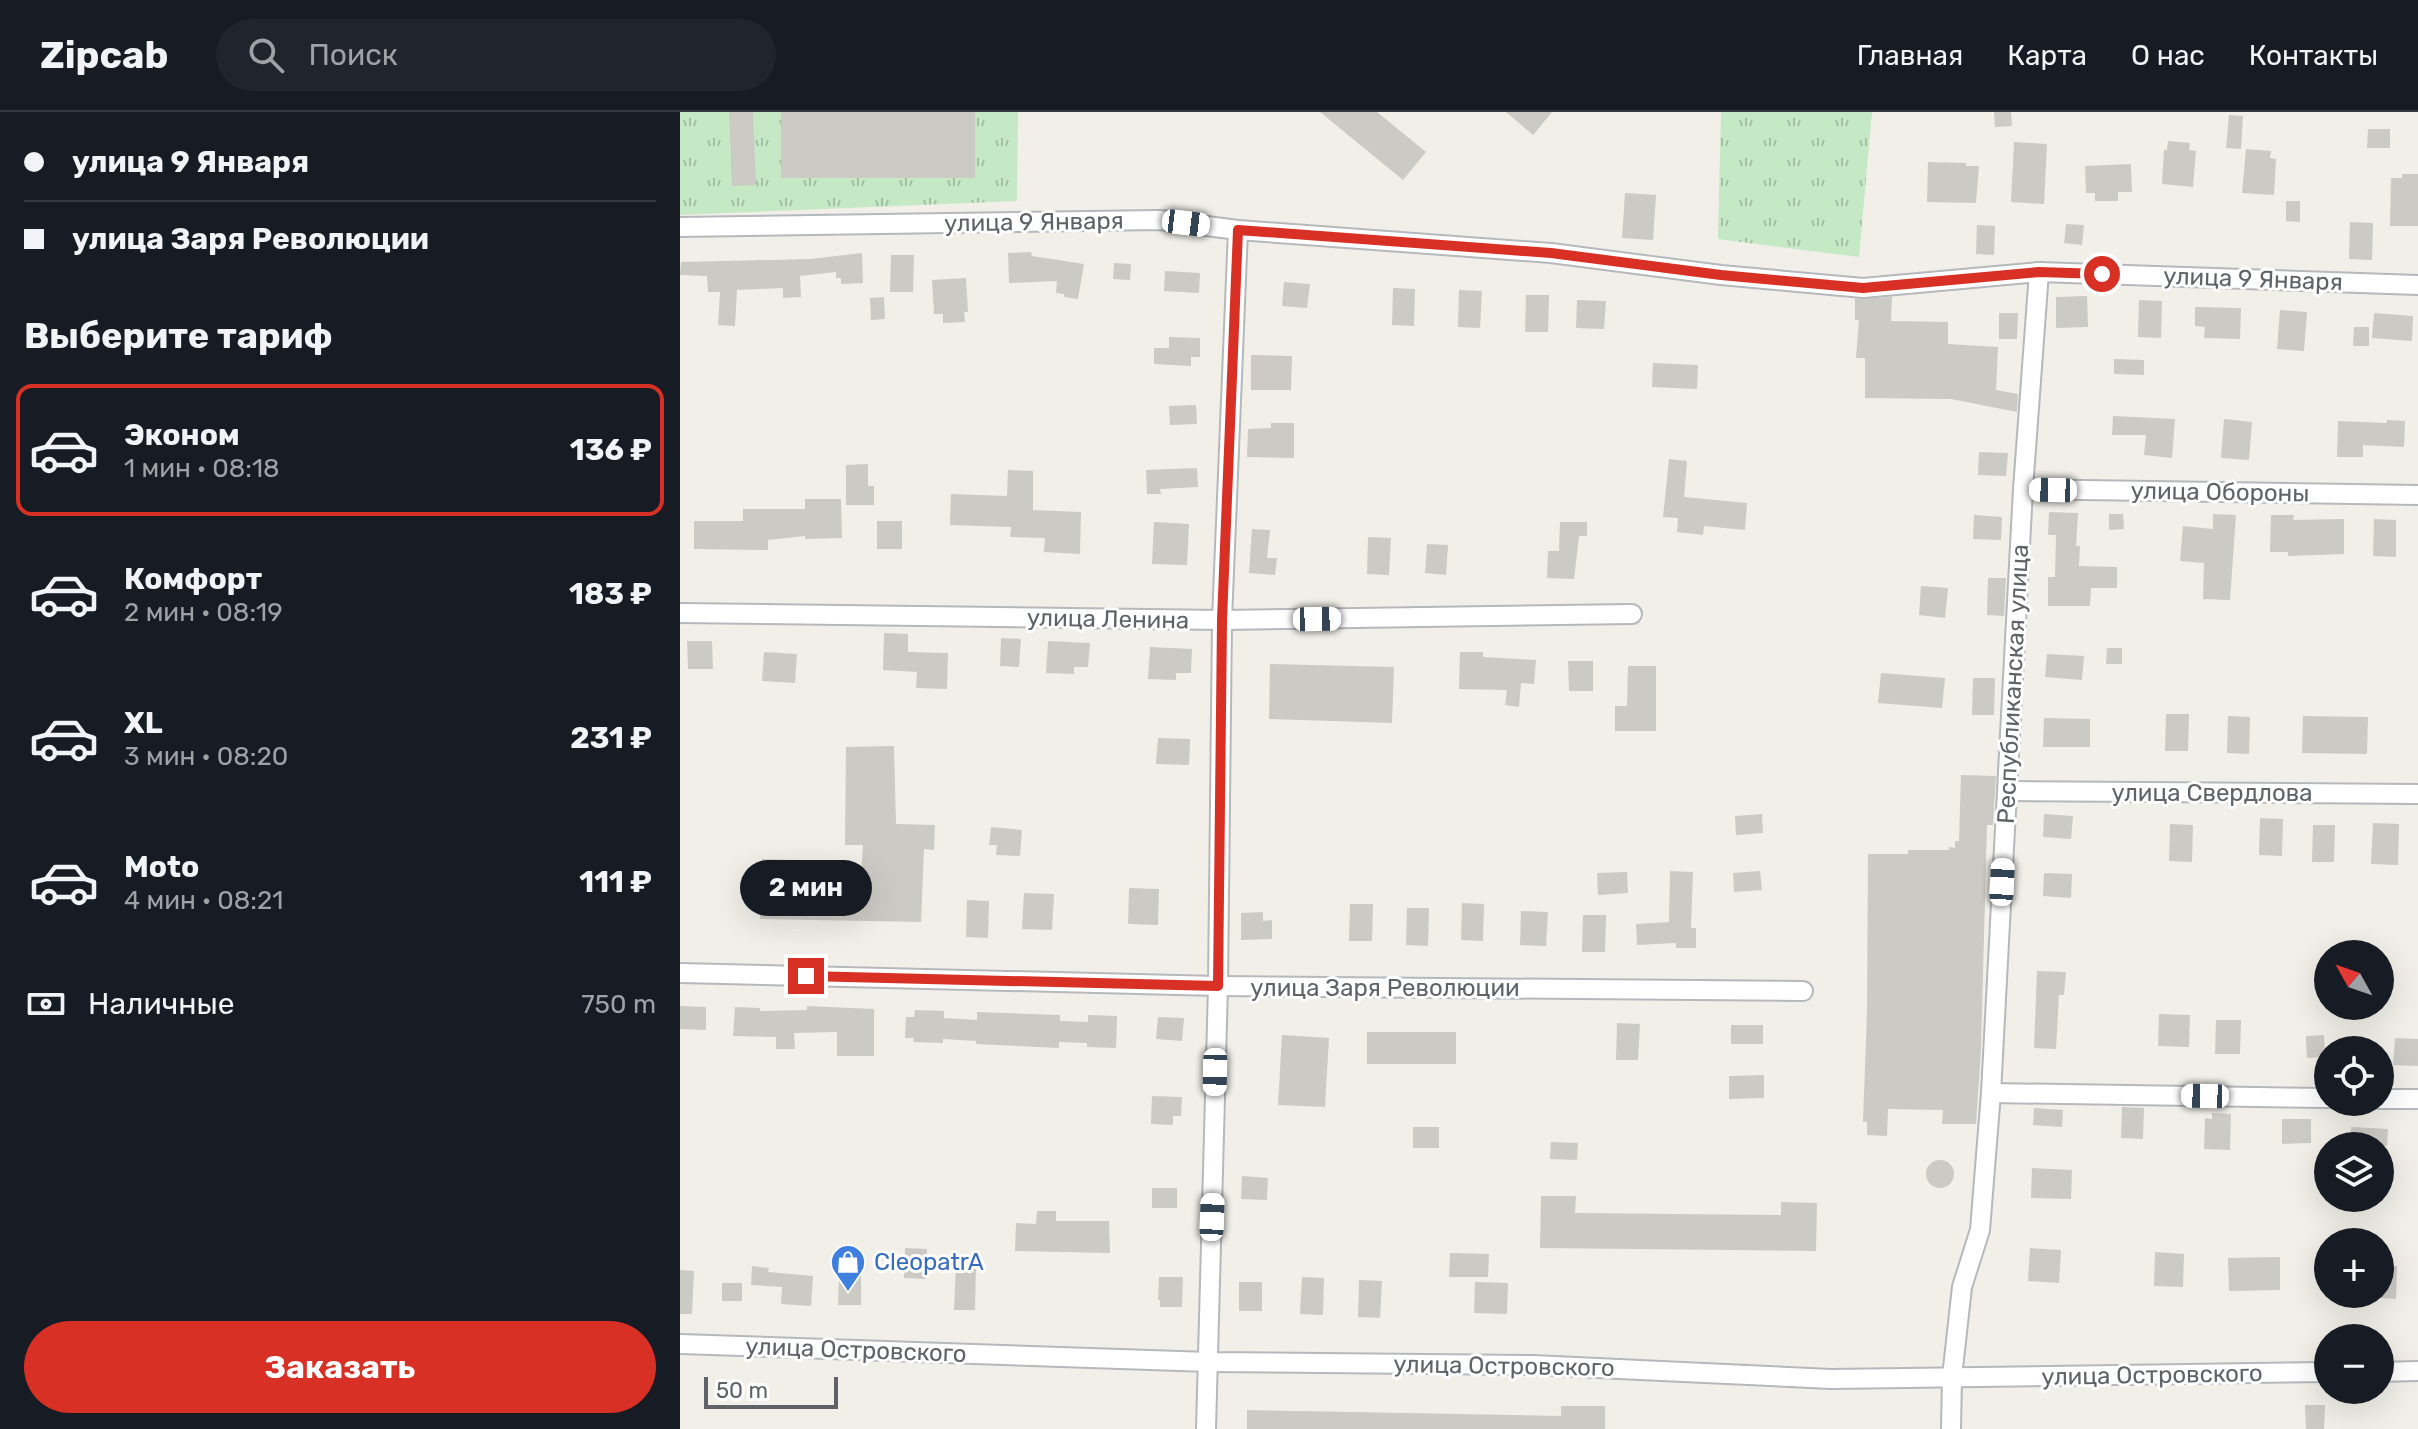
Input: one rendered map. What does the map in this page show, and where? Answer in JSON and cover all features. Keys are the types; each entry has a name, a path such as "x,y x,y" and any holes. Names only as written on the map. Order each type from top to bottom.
{"street":[{"name":"улица 9 Января","path":"680,227 1160,220 1238,230 1551,253 1721,275 1863,288 2039,272 2418,285"},
{"path":"1206,1429 1218,986 1222,620 1238,230"},
{"name":"Республиканская улица","path":"1951,1429 1952,1377 1962,1287 1980,1230 1991,1093 2023,489 2039,272"},
{"name":"улица Обороны","path":"2023,489 2418,495"},
{"name":"улица Ленина","path":"680,613 1222,620 1632,614"},
{"name":"улица Свердлова","path":"2007,791 2418,794"},
{"name":"улица Заря Революции","path":"680,973 1218,986 1803,991"},
{"path":"1991,1093 2314,1098"},
{"path":"2394,1099 2418,1099"},
{"name":"улица Островского","path":"680,1344 1209,1362 1533,1365 1831,1379 2314,1372"},
{"path":"2394,1372 2418,1371"}],"green space":[{"path":"680,112 1018,112 1017,201 680,215"},
{"path":"1721,112 1872,112 1859,257 1718,239"}],"building":[{"path":"729,112 753,112 756,185 732,186"},
{"path":"781,112 975,112 975,178 781,178"},
{"path":"1320,112 1377,112 1426,152 1403,180"},
{"path":"1506,112 1552,112 1533,135"},
{"path":"1994,112 2011,112 2012,126 1995,127"},
{"path":"2229,115 2243,116 2241,149 2226,148"},
{"path":"2368,129 2390,129 2390,148 2367,148"},
{"path":"2168,141 2190,143 2189,150 2196,151 2193,187 2162,184 2164,150 2167,150"},
{"path":"2014,142 2047,144 2044,204 2011,202"},
{"path":"2246,149 2271,151 2270,158 2276,159 2274,195 2242,193"},
{"path":"1928,162 1979,166 1976,203 1927,202"},
{"path":"2131,164 2132,192 2118,192 2118,201 2095,201 2095,193 2086,193 2085,166"},
{"path":"2402,174 2418,174 2418,226 2390,226 2391,178 2402,178"},
{"path":"1625,193 1656,195 1653,240 1622,238"},
{"path":"2286,201 2300,201 2300,222 2286,221"},
{"path":"2350,222 2373,223 2372,260 2349,259"},
{"path":"2066,224 2084,225 2082,245 2064,243"},
{"path":"1977,225 1995,226 1994,255 1976,254"},
{"path":"1031,252 1032,256 1084,264 1078,299 1056,293 1057,281 1009,283 1008,253"},
{"path":"862,253 863,283 841,284 836,272 800,276 801,297 783,298 783,288 737,290 735,326 718,325 720,292 708,292 707,276 680,275 681,262 811,259"},
{"path":"891,255 914,255 913,292 890,292"},
{"path":"1114,263 1131,264 1130,280 1113,279"},
{"path":"1165,271 1200,273 1199,293 1164,291"},
{"path":"966,278 968,312 964,312 965,322 943,323 943,314 934,314 932,280"},
{"path":"1284,282 1310,284 1307,308 1282,306"},
{"path":"1393,288 1415,289 1414,326 1392,325"},
{"path":"1459,290 1482,291 1480,328 1458,327"},
{"path":"1526,295 1549,295 1548,332 1525,332"},
{"path":"2087,296 2088,327 2056,328 2056,297"},
{"path":"884,297 885,319 871,320 870,298"},
{"path":"1892,297 1891,321 1948,322 1948,344 1998,347 1996,390 2018,394 2017,412 1951,399 1865,398 1865,358 1856,358 1859,320 1855,320 1855,299"},
{"path":"1577,300 1606,301 1604,329 1576,328"},
{"path":"2139,300 2162,301 2161,338 2138,337"},
{"path":"2195,307 2241,308 2240,339 2204,338 2205,327 2195,326"},
{"path":"2280,310 2307,312 2304,351 2277,349"},
{"path":"1999,313 2018,313 2017,339 1999,339"},
{"path":"2374,313 2413,316 2412,341 2372,338"},
{"path":"2354,327 2369,327 2369,346 2353,346"},
{"path":"1169,337 1200,338 1200,357 1191,357 1191,366 1154,364 1154,348 1169,348"},
{"path":"1251,355 1292,356 1291,390 1251,390"},
{"path":"2114,359 2144,360 2144,375 2114,374"},
{"path":"1653,363 1698,365 1697,389 1652,387"},
{"path":"1196,405 1197,424 1170,425 1169,406"},
{"path":"2113,416 2175,419 2172,458 2144,455 2146,435 2112,435"},
{"path":"2224,419 2252,422 2249,460 2221,458"},
{"path":"2387,420 2405,421 2404,447 2363,445 2363,457 2337,457 2338,421 2387,423"},
{"path":"1271,423 1294,423 1294,458 1247,457 1248,429 1271,428"},
{"path":"1979,452 2008,453 2006,476 1978,475"},
{"path":"1669,459 1687,461 1684,497 1747,503 1745,530 1704,526 1703,535 1677,532 1678,518 1663,517"},
{"path":"868,464 868,486 874,486 874,505 846,505 846,465"},
{"path":"1197,468 1198,487 1160,489 1161,494 1147,494 1146,470"},
{"path":"1008,470 1033,471 1033,510 1081,512 1080,554 1044,552 1045,538 1010,537 1011,527 950,525 951,494 1007,496"},
{"path":"805,499 841,499 842,538 805,539 805,536 768,540 768,550 694,549 694,521 743,521 743,509 805,509"},
{"path":"2049,512 2078,513 2076,546 2080,546 2079,566 2117,567 2117,588 2091,588 2090,606 2048,606 2048,577 2055,577 2056,535 2048,535"},
{"path":"2109,514 2123,514 2124,529 2109,530"},
{"path":"2213,514 2236,515 2230,600 2203,599 2204,563 2180,561 2183,526 2213,529"},
{"path":"1974,515 2002,517 2001,540 1973,539"},
{"path":"2271,515 2294,515 2293,520 2344,519 2344,554 2288,556 2288,552 2270,552"},
{"path":"2374,519 2396,520 2396,557 2373,556"},
{"path":"877,521 902,521 902,549 877,549"},
{"path":"1154,522 1189,524 1187,565 1152,564"},
{"path":"1560,522 1587,522 1587,536 1579,536 1574,579 1547,578 1548,551 1559,551"},
{"path":"1252,529 1270,530 1267,558 1277,558 1275,575 1249,573"},
{"path":"1368,537 1391,538 1389,575 1367,574"},
{"path":"1427,544 1448,545 1446,575 1425,573"},
{"path":"1988,578 2006,578 2004,616 1987,615"},
{"path":"1921,586 1948,588 1945,618 1919,615"},
{"path":"884,633 908,634 908,652 948,653 947,689 916,688 917,672 883,670"},
{"path":"1001,638 1021,639 1019,667 1000,666"},
{"path":"687,641 712,641 713,669 688,669"},
{"path":"1048,641 1090,643 1088,667 1074,667 1074,674 1046,673"},
{"path":"1150,647 1192,649 1191,673 1176,673 1176,680 1148,679"},
{"path":"2107,648 2122,648 2122,664 2106,664"},
{"path":"764,652 797,654 795,683 762,681"},
{"path":"1460,652 1483,652 1483,657 1536,660 1534,684 1521,683 1519,707 1505,705 1507,690 1459,689"},
{"path":"2047,654 2084,656 2082,680 2045,677"},
{"path":"1568,661 1593,661 1593,691 1569,691"},
{"path":"1270,664 1394,667 1392,723 1269,719"},
{"path":"1628,666 1656,666 1656,731 1615,731 1615,706 1627,706"},
{"path":"1881,673 1945,678 1942,708 1878,703"},
{"path":"1973,678 1995,678 1994,715 1972,715"},
{"path":"2166,714 2189,714 2188,751 2165,751"},
{"path":"2228,716 2250,717 2249,754 2227,753"},
{"path":"2303,716 2368,717 2367,754 2302,753"},
{"path":"2044,718 2090,719 2090,747 2043,747"},
{"path":"1158,738 1190,739 1189,765 1156,764"},
{"path":"894,746 896,824 935,825 934,850 924,849 921,922 760,919 762,859 797,860 796,888 860,890 863,845 845,845 846,747"},
{"path":"1961,775 1996,776 1993,825 1987,825 1976,1124 1942,1124 1943,1110 1888,1109 1887,1136 1867,1135 1867,1122 1863,1122 1868,854 1908,854 1908,850 1955,848 1955,841 1959,841"},
{"path":"1762,814 1763,833 1736,835 1735,816"},
{"path":"2044,814 2073,816 2071,839 2043,837"},
{"path":"2260,818 2283,819 2282,856 2259,855"},
{"path":"2373,823 2399,824 2398,865 2371,864"},
{"path":"2170,824 2193,825 2192,862 2169,861"},
{"path":"2313,825 2335,825 2334,862 2312,862"},
{"path":"991,827 1022,830 1020,856 996,855 997,845 989,845"},
{"path":"1670,871 1693,872 1691,928 1696,928 1696,948 1676,948 1676,943 1637,945 1636,924 1669,922"},
{"path":"1760,871 1762,890 1734,892 1733,873"},
{"path":"1627,872 1628,893 1598,895 1597,873"},
{"path":"2044,873 2072,874 2071,898 2043,896"},
{"path":"1129,888 1159,889 1158,925 1128,924"},
{"path":"1024,893 1054,894 1052,930 1022,929"},
{"path":"967,900 989,901 988,938 966,937"},
{"path":"1462,903 1484,904 1483,941 1461,940"},
{"path":"1350,904 1373,904 1372,941 1349,941"},
{"path":"1407,908 1429,908 1428,946 1406,945"},
{"path":"1521,911 1548,912 1546,946 1520,945"},
{"path":"1263,912 1263,921 1272,920 1272,939 1241,940 1241,913"},
{"path":"1583,915 1606,915 1605,952 1582,952"},
{"path":"2037,971 2066,972 2064,995 2059,995 2056,1049 2034,1048"},
{"path":"680,1006 706,1007 706,1030 680,1029"},
{"path":"807,1006 874,1009 874,1056 837,1056 837,1032 794,1033 795,1049 776,1049 776,1037 733,1036 735,1007 760,1008 760,1011 807,1010"},
{"path":"915,1010 944,1011 944,1018 977,1020 977,1012 1060,1015 1060,1021 1088,1022 1088,1015 1117,1016 1116,1048 1059,1042 1059,1048 976,1044 976,1041 943,1039 943,1043 913,1042 914,1038 905,1038 906,1017 914,1017"},
{"path":"2159,1014 2190,1015 2189,1047 2158,1046"},
{"path":"1158,1017 1184,1018 1182,1041 1156,1039"},
{"path":"2216,1020 2241,1020 2240,1054 2215,1054"},
{"path":"1617,1023 1640,1024 1638,1060 1616,1060"},
{"path":"1731,1025 1763,1025 1763,1044 1731,1044"},
{"path":"1367,1032 1456,1032 1456,1064 1367,1064"},
{"path":"1282,1035 1329,1038 1325,1107 1278,1105"},
{"path":"2324,1035 2314,1036 2314,1058 2307,1058 2306,1036"},
{"path":"2395,1038 2418,1039 2418,1066 2394,1065"},
{"path":"1764,1075 1764,1098 1729,1099 1729,1076"},
{"path":"1152,1096 1182,1097 1181,1116 1173,1116 1173,1125 1151,1124"},
{"path":"2122,1107 2144,1108 2143,1139 2121,1138"},
{"path":"2034,1108 2063,1110 2062,1127 2033,1125"},
{"path":"2212,1113 2231,1114 2230,1150 2204,1149 2205,1118 2212,1119"},
{"path":"2282,1119 2311,1119 2311,1143 2282,1144"},
{"path":"1413,1127 1439,1127 1439,1148 1413,1148"},
{"path":"2351,1127 2388,1129 2388,1132 2351,1132"},
{"path":"1551,1142 1578,1143 1577,1160 1550,1159"},
{"path":"1940,1160 1950,1164 1954,1174 1950,1184 1940,1188 1930,1184 1926,1174 1930,1164"},
{"path":"2032,1168 2072,1170 2071,1199 2031,1198"},
{"path":"1242,1176 1268,1178 1267,1200 1241,1199"},
{"path":"1152,1188 1177,1188 1177,1208 1152,1208"},
{"path":"1541,1196 1576,1196 1575,1213 1781,1215 1781,1202 1817,1203 1816,1251 1540,1248"},
{"path":"1037,1211 1056,1211 1056,1221 1109,1221 1110,1253 1015,1251 1016,1223 1036,1224"},
{"path":"905,1248 927,1249 926,1279 904,1278"},
{"path":"2030,1248 2061,1250 2059,1283 2028,1281"},
{"path":"2155,1252 2184,1254 2183,1287 2154,1286"},
{"path":"1450,1253 1489,1254 1488,1277 1449,1277"},
{"path":"2280,1257 2280,1290 2229,1291 2228,1258"},
{"path":"956,1265 976,1266 975,1310 954,1310"},
{"path":"752,1266 769,1268 768,1272 813,1276 811,1306 781,1304 782,1287 751,1285"},
{"path":"2394,1266 2397,1266 2394,1299"},
{"path":"680,1270 694,1271 692,1314 680,1314"},
{"path":"839,1275 861,1276 861,1305 838,1305"},
{"path":"1159,1277 1183,1277 1182,1307 1160,1307"},
{"path":"1302,1277 1324,1278 1323,1315 1300,1314"},
{"path":"1359,1280 1382,1281 1380,1318 1358,1317"},
{"path":"1239,1282 1262,1282 1262,1311 1239,1311"},
{"path":"1475,1282 1508,1283 1507,1314 1474,1313"},
{"path":"722,1283 742,1283 742,1301 722,1301"},
{"path":"2305,1405 2325,1405 2324,1429 2306,1429"},
{"path":"1561,1406 1605,1406 1605,1429 1247,1429 1247,1410 1561,1416"}],"place":[{"name":"CleopatrA","path":"848,1293"}],"route":[{"path":"806,976 1218,986 1222,620 1238,230 1551,253 1721,275 1863,288 2039,272 2102,274"}]}
